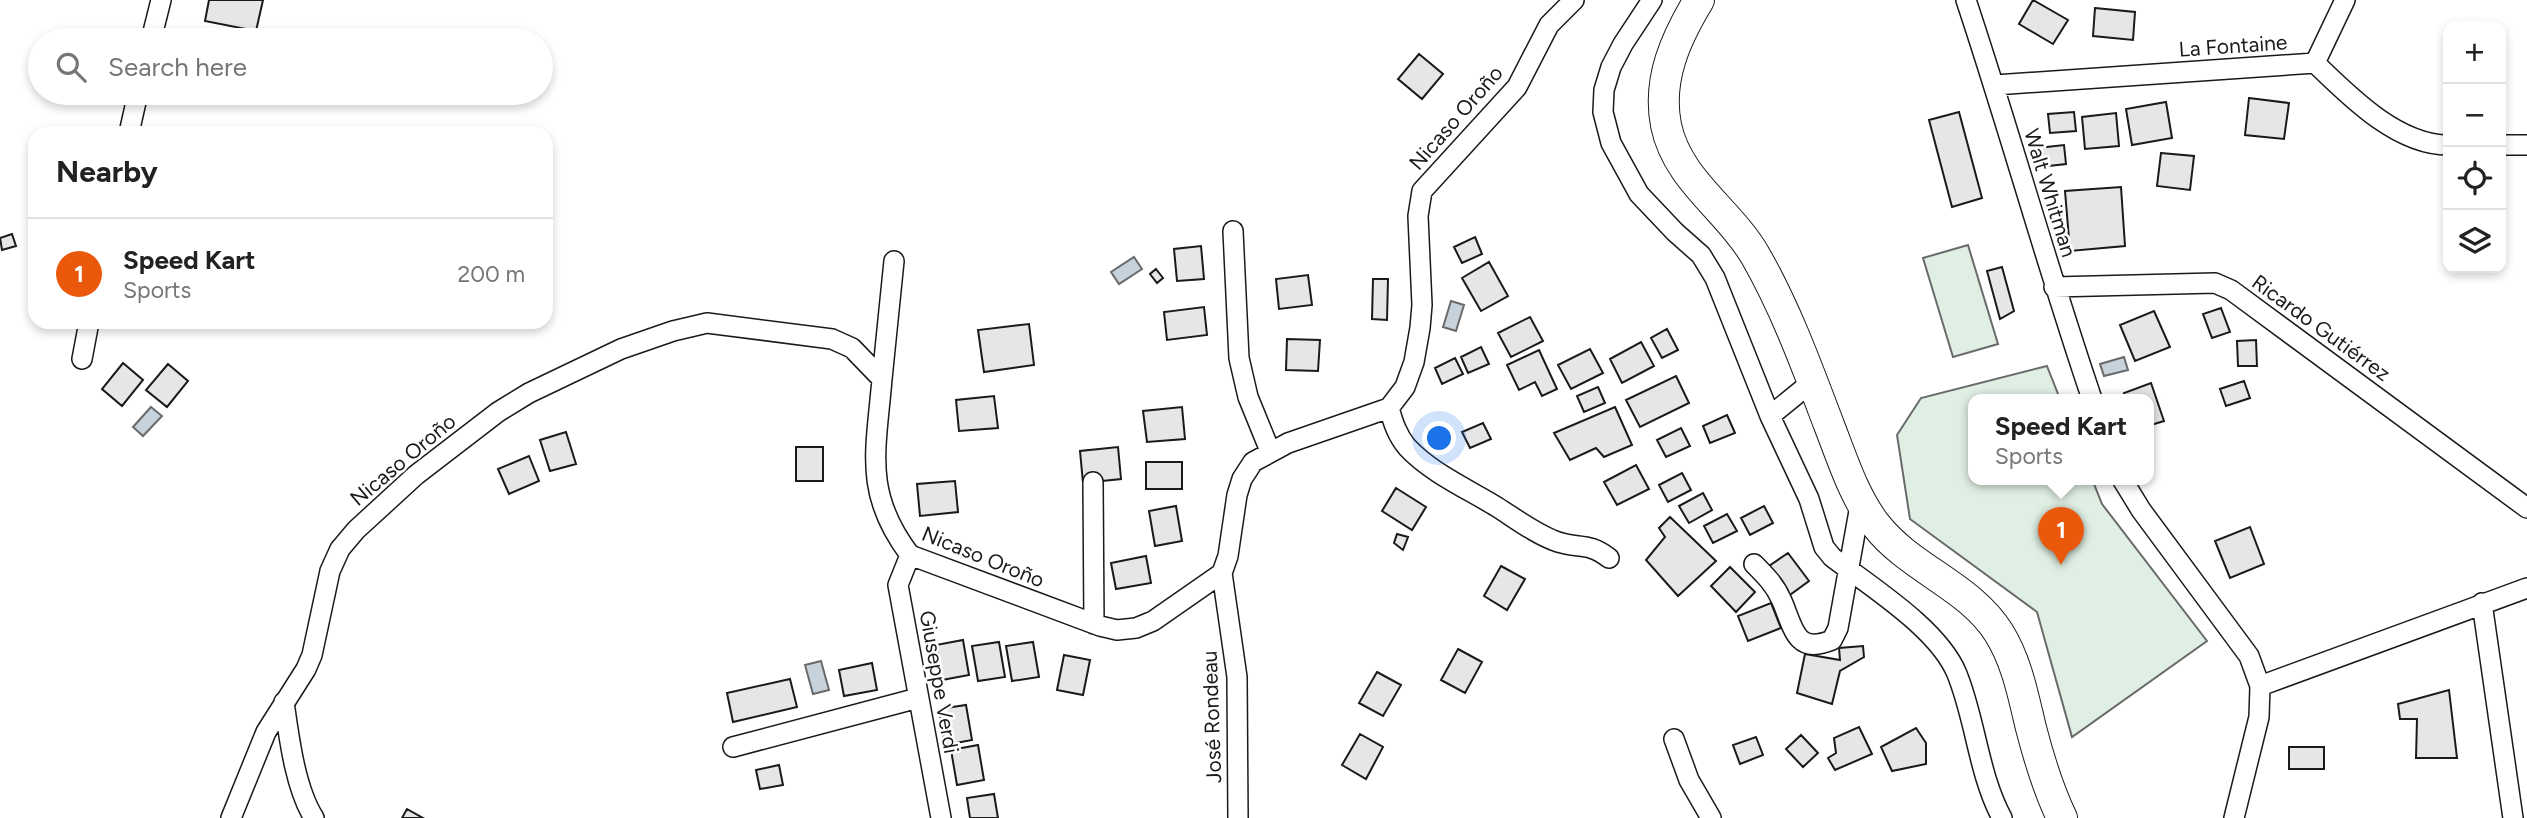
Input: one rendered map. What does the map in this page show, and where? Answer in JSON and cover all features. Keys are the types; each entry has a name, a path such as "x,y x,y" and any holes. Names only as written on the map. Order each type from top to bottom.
{"main road":[{"path":"1699,0 1682,30 1668,67 1664,107 1671,141 1680,162 1741,236 1776,294 1861,500 1874,523 1887,538 1924,568 1971,601 1998,631 2015,668 2049,790 2062,818"}],"street":[{"path":"154,28 161,0"},
{"name":"Nicaso Oroño","path":"1389,408 1405,387 1414,362 1420,328 1422,305 1418,216 1422,191 1517,87 1549,25 1574,0"},
{"path":"1652,0 1623,44 1604,90 1603,112 1611,143 1639,194 1701,255 1715,278 1770,416 1809,499 1824,547 1928,632 1942,648 1956,672 1986,783 2001,818"},
{"name":"Walt Whitman","path":"1966,0 2054,287 2090,394"},
{"path":"2315,63 2345,0"},
{"name":"La Fontaine","path":"1994,85 2315,63 2361,108 2408,135 2443,145"},
{"path":"130,126 135,105"},
{"path":"2506,145 2527,145"},
{"path":"1233,231 1239,358 1248,397 1270,451"},
{"path":"882,379 894,261"},
{"name":"Ricardo Gutiérrez","path":"2054,287 2215,283 2231,290 2527,508"},
{"name":"Nicaso Oroño","path":"231,818 266,732 306,669 312,655 330,571 340,549 356,530 416,475 498,412 529,393 621,349 673,331 707,323 832,339 852,348 882,379 876,454 878,497 895,537 910,555 1094,624 1117,630 1136,628 1153,621 1222,573"},
{"path":"82,359 88,329"},
{"path":"1770,416 1812,381"},
{"path":"1222,573 1228,556 1237,495 1253,462 1270,451 1389,408 1396,431 1407,447 1426,463 1538,533 1560,543 1597,549 1609,558"},
{"path":"1093,482 1094,624"},
{"path":"2126,485 2141,510 2249,656 2260,686 2259,718 2234,818"},
{"path":"1754,564 1768,577 1780,596 1799,638 1807,644 1832,640 1838,628 1861,500"},
{"name":"Giuseppe Verdi","path":"910,555 898,585 941,818"},
{"name":"José Rondeau","path":"1222,573 1237,677 1237,818"},
{"path":"2260,686 2527,588"},
{"path":"2482,603 2514,818"},
{"path":"733,747 918,698"},
{"path":"284,702 289,737 306,806 314,818"},
{"path":"1674,739 1689,780 1711,818"}],"green space":[{"path":"1968,245 1998,344 1953,357 1923,258"},
{"path":"2047,366 2058,394 1968,394 1968,485 2094,485 2102,504 2207,641 2072,737 2037,612 1910,519 1897,435 1921,398"}],"shaded area":[{"path":"1134,257 1142,269 1119,284 1111,272"},
{"path":"1451,301 1464,305 1456,331 1443,327"},
{"path":"2124,357 2128,370 2104,376 2100,364"},
{"path":"151,407 162,416 143,436 133,427"},
{"path":"821,661 829,690 813,694 805,665"}],"building":[{"path":"209,0 263,0 257,28 241,28 205,21"},
{"path":"2033,0 2068,20 2053,44 2019,24"},
{"path":"2095,8 2135,12 2133,40 2093,36"},
{"path":"1419,54 1443,74 1422,99 1398,79"},
{"path":"2249,98 2289,103 2284,139 2245,135"},
{"path":"2166,102 2172,138 2132,145 2126,109"},
{"path":"1959,112 1982,198 1952,207 1929,120"},
{"path":"2074,112 2076,131 2050,133 2048,114"},
{"path":"2116,113 2119,146 2085,149 2082,117"},
{"path":"2064,145 2066,164 2040,167 2038,148"},
{"path":"2161,153 2194,156 2190,190 2157,186"},
{"path":"2121,187 2125,246 2070,251 2065,191"},
{"path":"12,234 16,246 2,250 0,238"},
{"path":"1475,237 1482,254 1462,263 1454,247"},
{"path":"1201,246 1204,279 1177,281 1174,249"},
{"path":"1489,262 1508,296 1481,311 1462,278"},
{"path":"2002,267 2014,311 2000,319 1987,271"},
{"path":"1156,269 1163,278 1157,283 1150,274"},
{"path":"1308,275 1312,305 1279,309 1276,279"},
{"path":"1373,279 1388,279 1387,320 1372,319"},
{"path":"1204,307 1207,335 1167,340 1164,312"},
{"path":"2221,308 2230,332 2212,338 2203,314"},
{"path":"2154,311 2170,347 2135,361 2120,325"},
{"path":"1530,317 1543,341 1511,357 1498,333"},
{"path":"1029,324 1034,365 984,372 978,330"},
{"path":"1667,329 1678,350 1662,358 1651,338"},
{"path":"1287,339 1320,340 1318,371 1286,370"},
{"path":"2256,340 2257,366 2238,366 2237,341"},
{"path":"1641,342 1654,366 1622,383 1610,359"},
{"path":"1481,347 1489,364 1468,373 1461,357"},
{"path":"1590,349 1603,373 1571,389 1558,365"},
{"path":"1539,350 1557,389 1542,396 1535,382 1519,390 1507,365"},
{"path":"1455,358 1463,374 1442,384 1435,368"},
{"path":"123,363 143,380 122,406 102,389"},
{"path":"168,364 188,381 167,407 146,390"},
{"path":"1676,376 1689,403 1640,427 1626,400"},
{"path":"2244,381 2250,398 2226,406 2220,389"},
{"path":"2151,383 2164,421 2154,424 2154,394 2124,393"},
{"path":"1598,387 1605,403 1584,412 1577,396"},
{"path":"994,396 998,428 959,431 956,400"},
{"path":"1182,407 1185,439 1147,442 1143,411"},
{"path":"1615,407 1632,445 1604,457 1596,448 1570,460 1554,433"},
{"path":"1727,415 1735,433 1710,443 1703,426"},
{"path":"1483,423 1491,439 1470,448 1462,432"},
{"path":"1681,428 1690,446 1666,457 1657,440"},
{"path":"566,432 576,464 550,471 540,440"},
{"path":"796,447 823,447 823,481 796,481"},
{"path":"1118,447 1121,479 1083,483 1080,451"},
{"path":"529,456 539,481 509,494 498,469"},
{"path":"1146,462 1182,462 1182,489 1146,489"},
{"path":"1636,465 1649,489 1617,505 1604,482"},
{"path":"1682,473 1691,490 1668,502 1659,485"},
{"path":"955,481 958,512 920,516 917,484"},
{"path":"1396,488 1426,507 1412,530 1382,511"},
{"path":"1703,493 1712,510 1689,523 1679,506"},
{"path":"1176,506 1182,541 1155,546 1149,511"},
{"path":"1764,506 1773,523 1750,535 1741,518"},
{"path":"1727,514 1737,531 1713,543 1704,526"},
{"path":"1670,517 1716,561 1678,596 1646,560 1665,537 1659,528"},
{"path":"2250,527 2264,564 2230,578 2215,541"},
{"path":"1397,534 1408,537 1403,550 1394,543"},
{"path":"1788,553 1809,581 1787,597 1766,568"},
{"path":"1146,556 1151,583 1116,589 1111,563"},
{"path":"1501,566 1525,579 1507,610 1484,596"},
{"path":"1730,567 1755,592 1736,612 1711,586"},
{"path":"1771,603 1781,628 1748,641 1738,616"},
{"path":"963,640 969,675 942,680 936,645"},
{"path":"999,642 1005,677 978,681 972,646"},
{"path":"1033,642 1039,677 1012,681 1006,646"},
{"path":"1863,646 1864,657 1840,671 1832,704 1797,693 1805,654 1840,660 1839,648"},
{"path":"1458,649 1482,662 1465,693 1441,680"},
{"path":"1064,655 1090,660 1083,695 1057,690"},
{"path":"872,663 877,690 844,696 839,670"},
{"path":"1377,672 1401,685 1383,716 1359,703"},
{"path":"790,679 797,707 733,722 727,693"},
{"path":"2449,690 2457,758 2416,758 2417,719 2400,719 2398,704"},
{"path":"966,705 972,740 945,745 939,709"},
{"path":"1859,727 1872,754 1835,770 1828,758 1836,753 1834,738"},
{"path":"1916,728 1926,743 1926,764 1892,771 1881,747"},
{"path":"1360,734 1383,747 1366,779 1342,765"},
{"path":"1801,735 1818,753 1803,767 1786,749"},
{"path":"1756,737 1763,755 1740,764 1733,745"},
{"path":"978,745 984,780 957,785 951,750"},
{"path":"2289,747 2324,747 2324,769 2289,769"},
{"path":"779,765 783,785 760,789 756,770"},
{"path":"994,794 998,818 970,818 967,798"},
{"path":"407,809 423,818 402,818"}],"place":[{"name":"Speed Kart","path":"2061,565"}]}
